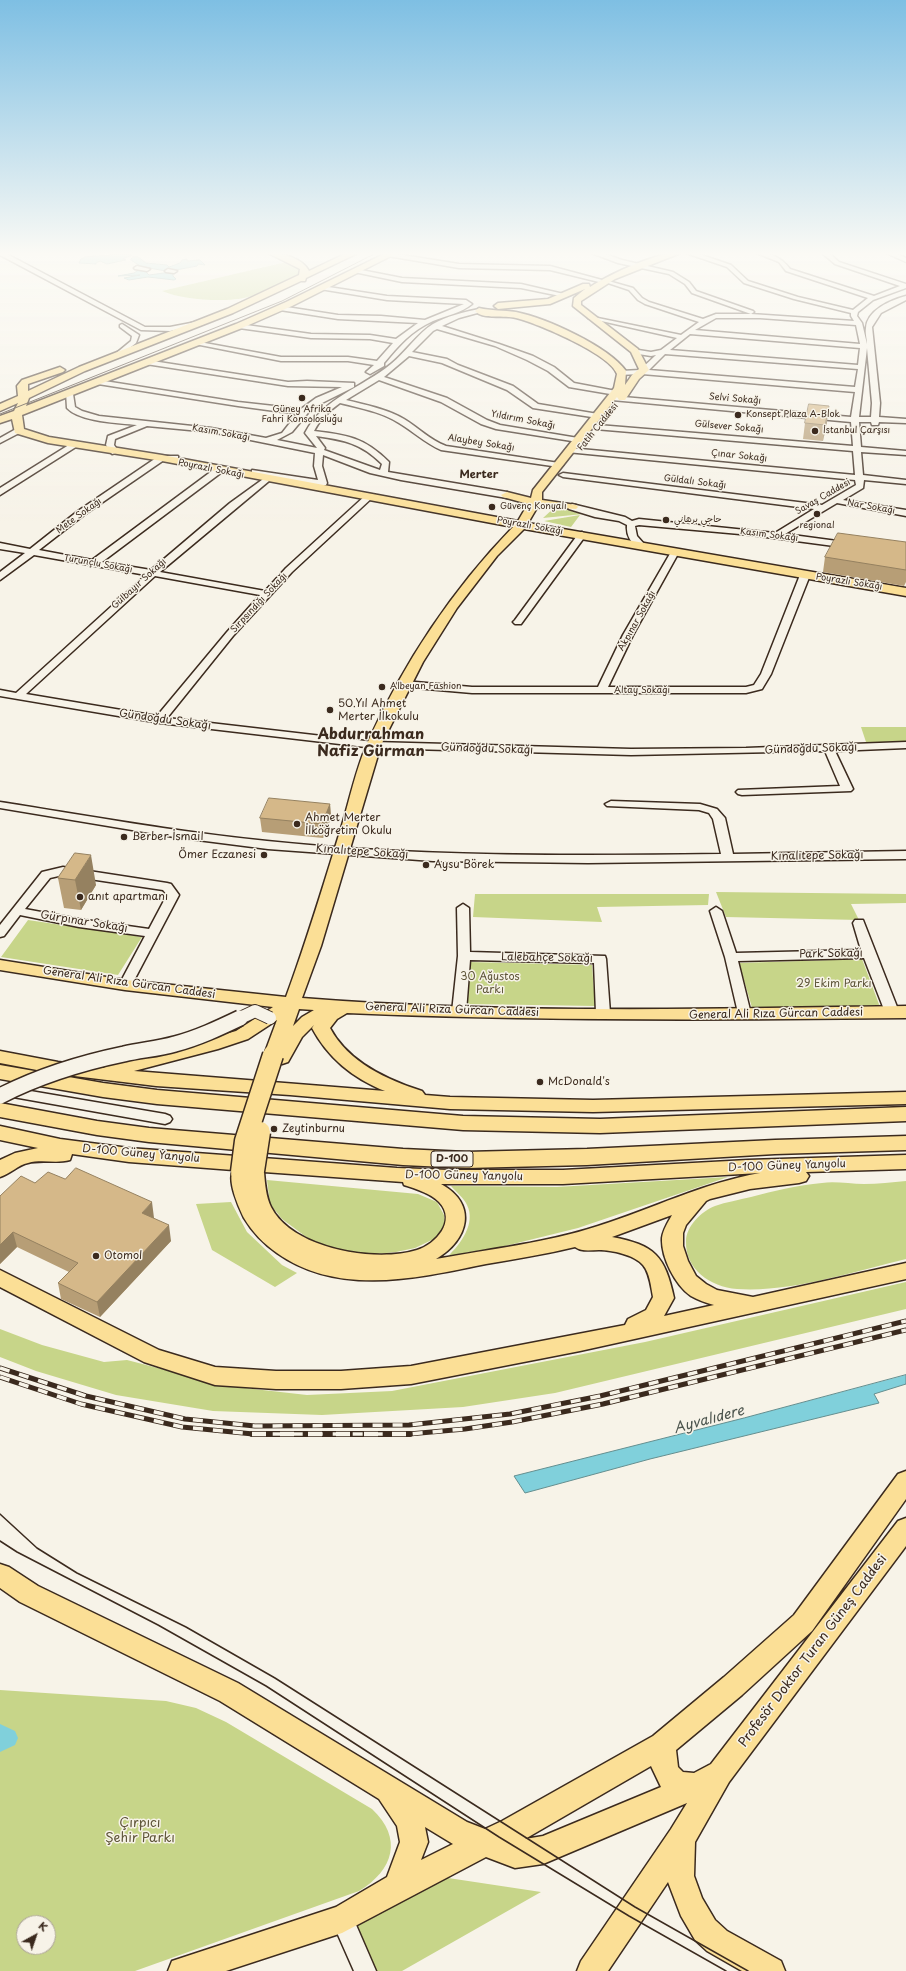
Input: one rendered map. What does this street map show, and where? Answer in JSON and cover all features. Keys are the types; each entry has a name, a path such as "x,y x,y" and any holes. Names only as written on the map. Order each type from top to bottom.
{"highway":[{"path":"0,1072 103,1090 157,1097 470,1124 600,1126 906,1114"},
{"name":"D-100","path":"2,1099 97,1128 149,1135 404,1157 466,1160 548,1158 775,1147 906,1143"}],"main road":[{"path":"0,408 23,399 82,369 146,344"},
{"path":"0,420 69,394 192,344"},
{"path":"583,344 600,352 614,361 621,373"},
{"path":"626,344 635,351 643,371"},
{"name":"Fatih Caddesi","path":"278,1057 293,1003 343,851 374,745 404,684 452,606 493,554 524,519 536,501 547,494 576,447 598,416 635,377 643,371"},
{"name":"Fatih Caddesi","path":"576,447 598,427 616,397 623,379 621,373"},
{"path":"23,399 34,405 45,403"},
{"path":"20,432 17,425 17,414 23,399"},
{"name":"Poyrazlı Sokağı","path":"0,427 40,439 115,452 162,458 266,479 495,520 524,519 582,535 904,591"},
{"name":"Fatih Caddesi","path":"536,501 537,492 561,470"},
{"path":"307,486 315,486 323,483 332,491"},
{"path":"547,494 556,501 572,507"},
{"path":"507,495 572,507"},
{"path":"524,519 549,526 618,538 632,537"},
{"name":"General Ali Rıza Gürcan Caddesi","path":"0,965 125,985 293,1003 458,1012 670,1015 899,1012"},
{"path":"58,1068 124,1066 150,1062 212,1045 242,1035 293,1003"},
{"path":"345,1006 322,1012 302,1024 278,1057 256,1144 242,1185 247,1206 255,1221 266,1234 280,1246 311,1264 349,1273 414,1270 577,1239 622,1226 702,1194 745,1183 782,1177 852,1172 879,1163"},
{"path":"345,1006 330,1014 324,1021 321,1028 331,1044 342,1055 351,1063 379,1081 412,1094 450,1103"},
{"path":"0,1057 58,1068 156,1080 290,1089 450,1103 593,1106 906,1098"},
{"name":"D-100 Güney Yanyolu","path":"0,1133 60,1146 129,1155 397,1175 464,1178 562,1177 748,1167 906,1162"},
{"path":"0,1170 15,1159 28,1155 129,1155"},
{"path":"247,1172 258,1200 267,1217 282,1231 301,1244 319,1253 335,1257 375,1262 417,1258 432,1252 444,1243 452,1234 456,1224 457,1216 454,1206 446,1196 428,1186 397,1175"},
{"path":"702,1194 682,1216 673,1235 678,1264 693,1287 728,1301 755,1303"},
{"path":"553,1244 606,1243 627,1247 650,1259 659,1276 664,1298 653,1316 628,1329 580,1343"},
{"path":"0,1278 152,1356 215,1376 276,1380 341,1380 411,1375 580,1343 755,1303 826,1290 906,1271"},
{"path":"182,1971 342,1920 398,1888 484,1843 512,1831 662,1745 726,1693 803,1623 906,1481"},
{"name":"Profesör Doktor Turan Güneş Caddesi","path":"681,1839 720,1773 906,1528"},
{"path":"0,1575 29,1594 229,1692 460,1833 515,1854 543,1850 696,1786 720,1773"},
{"path":"662,1745 663,1763 668,1775 677,1783 696,1786"},
{"path":"386,1788 410,1821 414,1842 398,1888"},
{"path":"591,1971 681,1839"},
{"path":"681,1839 680,1876 691,1906 704,1930 717,1941 771,1971"}],"street":[{"path":"118,355 132,344"},
{"path":"199,344 281,359 348,359 381,364"},
{"path":"265,440 282,437 291,432 299,416 310,406 350,385 381,364 397,344"},
{"path":"309,433 313,423 321,414 377,377 407,353 414,344"},
{"name":"Selvi Sokağı","path":"494,344 551,368 572,385 616,397 876,421"},
{"path":"643,371 672,344"},
{"path":"834,344 864,346"},
{"path":"870,344 876,421"},
{"name":"Savaş Caddesi","path":"777,535 860,486 856,420 864,346"},
{"path":"635,351 651,354 662,352 862,367"},
{"path":"407,353 439,359 455,367 510,388 528,402 536,406 598,416"},
{"path":"146,362 288,384 307,382 350,385"},
{"path":"621,373 643,371 859,390"},
{"name":"Yıldırım Sokağı","path":"377,377 422,391 444,400 484,422 576,447"},
{"path":"98,382 238,404 303,412"},
{"name":"Kasım Sokağı","path":"69,394 71,408 79,413 99,418 211,430 265,440 319,451 384,474 507,495"},
{"name":"Alaybey Sokağı","path":"340,401 392,416 403,421 432,444 444,448 561,470"},
{"path":"876,421 898,413"},
{"path":"876,421 906,421"},
{"path":"876,421 906,425"},
{"path":"115,452 110,445 111,438 132,429 150,424"},
{"name":"Gülsever Sokağı","path":"598,427 906,453"},
{"path":"0,441 20,432"},
{"path":"309,433 321,448 317,456 317,462 323,483"},
{"path":"309,433 342,437 367,446 386,464 384,474"},
{"path":"0,492 75,445"},
{"name":"Çınar Sokağı","path":"576,447 906,482"},
{"name":"Poyrazlı Sokağı","path":"162,458 173,458 309,482 323,483"},
{"name":"Mete Sokağı","path":"0,577 81,513 162,458"},
{"path":"94,563 219,470"},
{"name":"Güldalı Sokağı","path":"561,470 824,508"},
{"name":"Gülbayır Sokağı","path":"18,696 150,573 214,519 266,479"},
{"name":"Sırpsındığı Sokağı","path":"160,720 230,634 289,570 369,498"},
{"name":"Nar Sokağı","path":"836,500 868,507 906,512"},
{"name":"Kasım Sokağı","path":"572,507 622,519 631,524 639,522 777,535 855,546"},
{"path":"631,524 632,537 642,545"},
{"path":"518,622 582,535"},
{"name":"Turunçlu Sokağı","path":"0,546 268,594"},
{"name":"Akpınar Sokağı","path":"601,691 628,635 675,552"},
{"name":"Altay Sokağı","path":"404,684 472,690 746,690 758,687 766,674 805,575"},
{"name":"Gündoğdu Sokağı","path":"0,693 160,720 374,745 631,752 829,749 906,745"},
{"path":"742,792 847,789 829,749"},
{"path":"611,804 700,807 713,811 718,818 728,857"},
{"name":"Kınalıtepe Sokağı","path":"0,806 174,834 268,845 343,851 487,858 906,855"},
{"path":"0,933 46,875 62,871 167,887 173,895 125,985"},
{"path":"458,1012 464,956 463,908"},
{"name":"Gürpınar Sokağı","path":"17,911 80,923 152,933"},
{"path":"716,911 731,957 744,1014"},
{"path":"859,923 869,954"},
{"name":"Park Sokağı","path":"731,957 869,954 899,1012"},
{"name":"Lalebahçe Sokağı","path":"464,956 600,959 603,1013"},
{"path":"2,1099 52,1073 92,1061 164,1047 225,1026 255,1011 270,1018"},
{"path":"2,1099 165,1119"},
{"path":"342,1920 365,1971"}],"green space":[{"path":"555,507 583,514 543,518"},
{"path":"580,515 571,527 544,521"},
{"path":"861,727 906,727 906,742 866,742"},
{"path":"716,892 906,894 906,903 851,904 859,920 726,917"},
{"path":"475,894 709,894 708,905 597,907 602,922 473,917"},
{"path":"28,920 142,937 118,975 1,957"},
{"name":"29 Ekim Parkı","path":"862,959 880,1007 753,1011 739,963"},
{"name":"30 Ağustos Parkı","path":"469,962 592,965 595,1006 468,1004"},
{"path":"728,1177 578,1228 501,1247 448,1256 458,1246 466,1233 470,1219 466,1202 451,1186 557,1187"},
{"path":"267,1180 418,1194 437,1202 444,1215 445,1223 438,1237 415,1248 376,1254 355,1253 333,1249 313,1242 282,1219 270,1204"},
{"path":"906,1181 906,1259 822,1280 779,1288 757,1289 727,1288 718,1285 701,1275 690,1260 686,1241 689,1230 700,1215 715,1206 777,1190 813,1184 832,1182 869,1184"},
{"path":"231,1202 247,1232 282,1265 297,1273 275,1287 212,1250 196,1204"},
{"path":"906,1282 906,1309 555,1393 463,1407 322,1415 213,1411 116,1395 36,1371 0,1357 0,1329 42,1345 104,1362 127,1360 227,1386 307,1395 392,1391 645,1342"},
{"name":"Çırpıcı Şehir Parkı","path":"0,1690 166,1701 196,1708 226,1722 372,1809 382,1820 388,1831 391,1842 387,1863 371,1883 359,1891 135,1971 0,1971"},
{"path":"435,1876 541,1892 402,1971 372,1971 354,1924"}],"water":[{"path":"906,1375 906,1384 874,1394 879,1403 650,1459 525,1493 514,1476 744,1418"}],"building":[{"path":"809,404 829,406 825,425 805,423"},
{"path":"838,533 906,542 906,570 825,557"},
{"path":"269,798 330,804 322,824 260,818"},
{"path":"75,853 91,855 75,880 58,878"},
{"name":"Otomol","path":"76,1168 152,1202 142,1213 169,1225 97,1302 58,1283 78,1263 13,1232 0,1245 0,1196 21,1176 35,1183 48,1172 65,1179"}],"waterway":[{"path":"0,1734 7,1738 0,1742"}],"tram line":[{"path":"0,414 175,344"},
{"path":"0,1514 37,1548 77,1573 186,1627 275,1678 635,1907 748,1971"},
{"path":"0,1541 17,1552 158,1625 266,1686 499,1837 629,1916 726,1971"}],"railway":[{"path":"0,1368 86,1396 185,1419 255,1426 409,1425 510,1414 600,1396 906,1321"},
{"path":"409,1434 465,1429 512,1422 603,1404 906,1330"},
{"path":"0,1377 81,1404 182,1427 253,1434"},
{"path":"253,1434 409,1434"}],"place":[{"name":"Güney Afrika Fahri Konsolosluğu","path":"302,398"},
{"name":"Konsept Plaza A-Blok","path":"738,415"},
{"name":"İstanbul Çarşısı","path":"815,431"},
{"name":"Güvenç Konyalı","path":"492,507"},
{"name":"regional","path":"817,514"},
{"name":"حاجي برهاني","path":"666,520"},
{"name":"Albeyan Fashion","path":"382,687"},
{"name":"50.Yıl Ahmet Merter İlkokulu","path":"330,710"},
{"name":"Ahmet Merter İlköğretim Okulu","path":"297,824"},
{"name":"Berber İsmail","path":"124,837"},
{"name":"Ömer Eczanesi","path":"264,855"},
{"name":"Aysu Börek","path":"426,865"},
{"name":"anıt apartmanı","path":"80,897"},
{"name":"McDonald's","path":"540,1082"},
{"name":"Zeytinburnu","path":"274,1129"},
{"name":"Otomol","path":"96,1256"}],"district":[{"name":"Merter","path":"479,475"},
{"name":"Abdurrahman Nafiz Gürman","path":"371,744"}],"water label":[{"name":"Ayvalıdere","path":"709,1420"}]}
